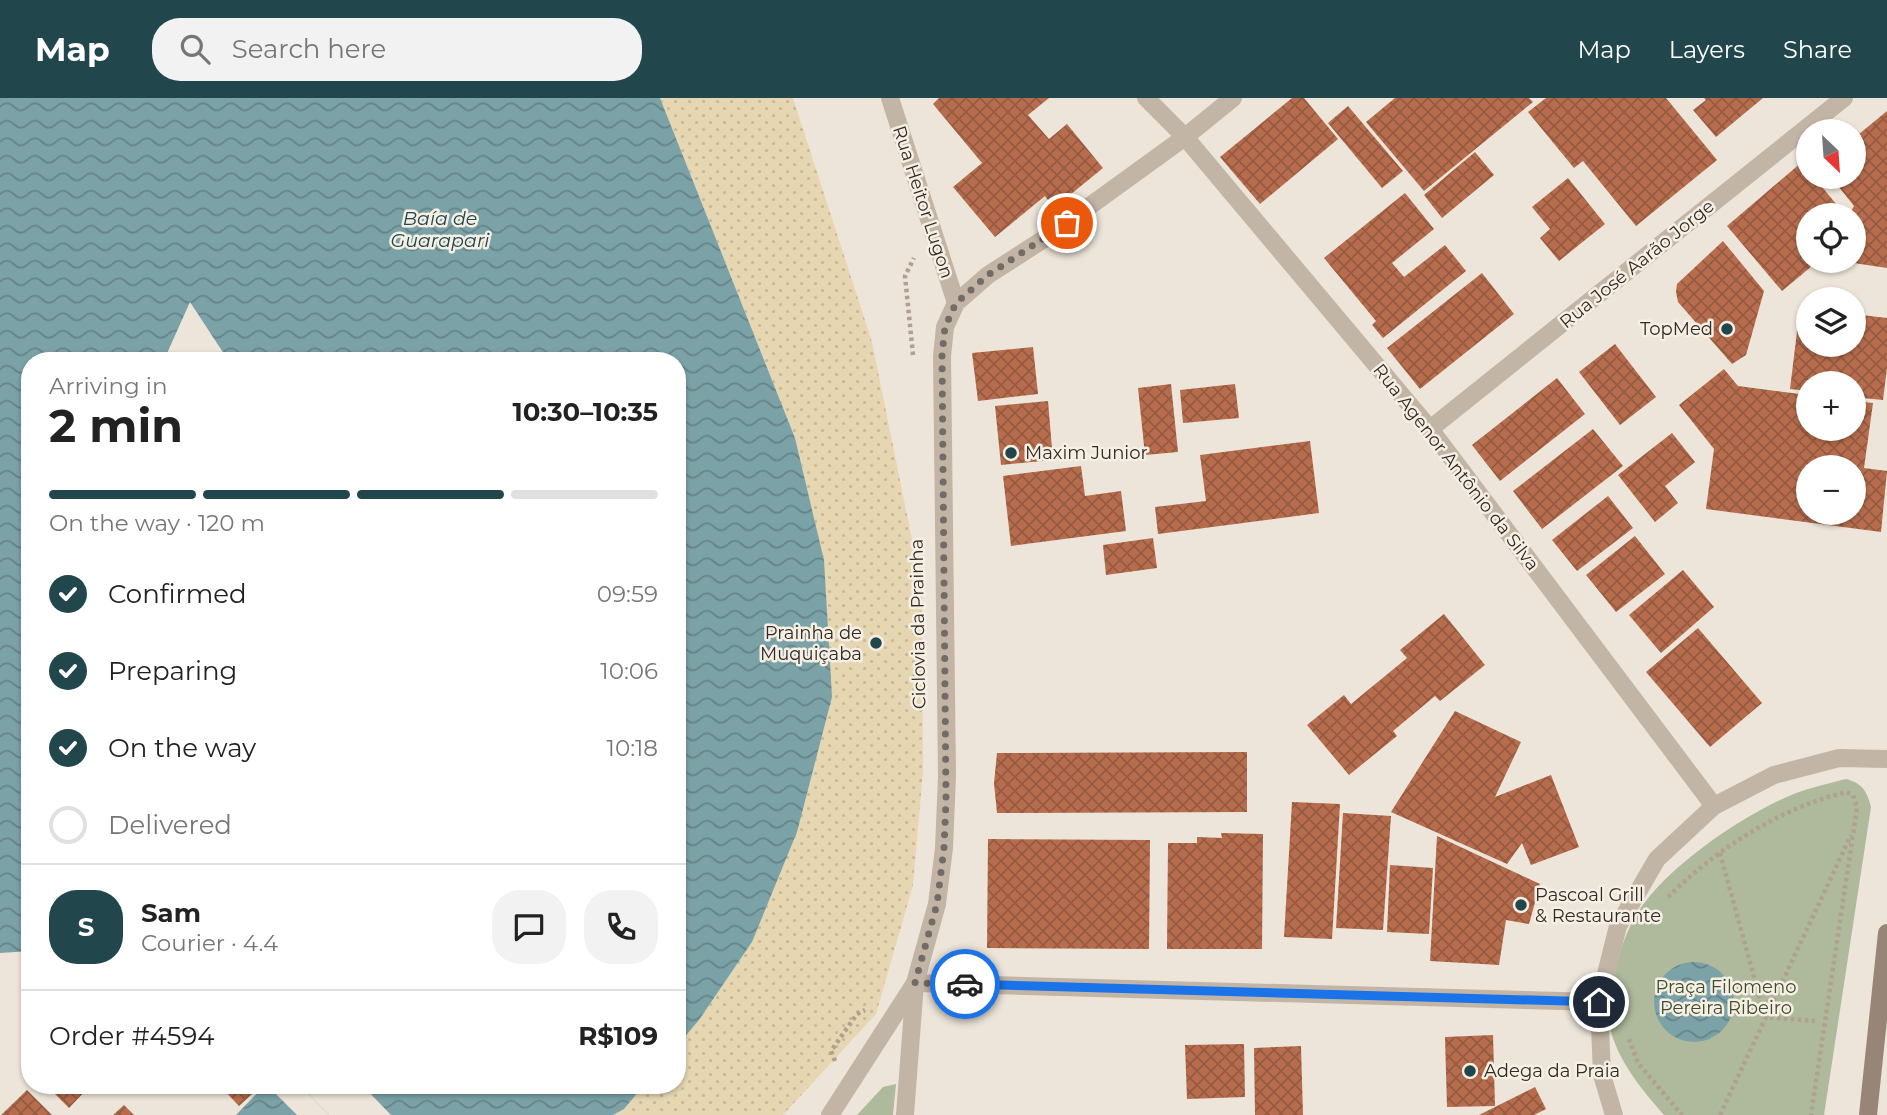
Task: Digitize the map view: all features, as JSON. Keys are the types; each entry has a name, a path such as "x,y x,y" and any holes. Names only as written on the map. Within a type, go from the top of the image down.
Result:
{"main road":[{"path":"1868,1115 1887,933"}],"street":[{"name":"Rua Heitor Lugon","path":"890,98 956,303"},
{"path":"1146,98 1185,137"},
{"path":"905,1115 915,983 937,904 944,848 947,776 942,355 945,327 956,303 988,275 1047,237 1185,137 1233,98"},
{"name":"Rua José Aarão Jorge","path":"1430,429 1844,98"},
{"name":"Rua Agenor Antônio da Silva","path":"1185,137 1430,429 1714,806"},
{"path":"1614,1115 1602,1075 1599,1002 1618,926 1657,859 1714,806 1774,775 1839,758 1887,759"},
{"path":"915,983 1599,1002"},
{"path":"830,1115 915,983"}],"path":[{"path":"914,367 905,276 919,248"},
{"path":"1666,898 1692,873 1720,853 1795,808 1846,792 1853,795 1857,808 1855,828 1811,1115"},
{"path":"1720,1115 1855,828"},
{"path":"1720,853 1765,1017"},
{"path":"839,1072 831,1051 857,1014 867,1009"},
{"path":"1765,1017 1815,1021"},
{"path":"1626,1032 1638,1063 1682,1115"}],"sand":[{"name":"Prainha de Muquiçaba","path":"660,98 793,98 872,342 922,589 923,771 913,885 876,1014 783,1115 613,1115 624,1109 636,1094 686,1094 686,1035 752,942 824,560 795,438"}],"green space":[{"name":"Praça Filomeno Pereira Ribeiro","path":"1846,779 1863,789 1871,807 1824,1115 1664,1115 1625,1064 1608,1019 1608,995 1621,949 1634,919 1667,878 1727,830 1789,796"},
{"path":"896,1084 893,1115 857,1115 883,1087"}],"water":[{"name":"Baía de Guarapari","path":"0,98 660,98 795,438 824,560 832,697 797,832 752,942 699,1020 686,1035 686,352 223,352 190,302 168,352 21,352 21,952 0,953"},
{"path":"1694,962 1709,965 1722,974 1731,987 1734,1002 1731,1017 1722,1030 1709,1039 1694,1042 1679,1039 1666,1030 1657,1017 1654,1002 1657,987 1666,974 1679,965"},
{"path":"256,1094 276,1094 297,1115 236,1115"},
{"path":"309,1094 636,1094 624,1109 613,1115 329,1115"}],"pier":[{"path":"309,1094 371,1094 391,1115 329,1115"}],"building":[{"path":"939,98 1049,98 1028,115 1049,139 1067,124 1103,168 1054,208 1045,196 995,237 953,187 982,163 933,104"},
{"path":"1292,98 1304,98 1338,139 1260,204 1220,157"},
{"path":"1395,98 1529,98 1533,102 1424,191 1366,122"},
{"path":"1546,98 1666,98 1717,160 1636,226 1583,161 1574,168 1528,112"},
{"path":"1704,98 1763,98 1716,137 1693,110 1706,100"},
{"path":"1348,106 1403,171 1382,188 1328,123"},
{"path":"1887,111 1887,268 1866,265 1866,203 1852,203 1841,189 1866,189 1866,128"},
{"path":"1475,152 1494,175 1442,218 1424,195"},
{"path":"1796,167 1796,189 1824,189 1835,203 1796,203 1796,273 1804,273 1782,291 1727,226"},
{"path":"1568,178 1605,224 1559,261 1540,238 1550,229 1532,207"},
{"path":"1405,193 1434,229 1392,263 1404,277 1445,245 1466,271 1383,338 1372,325 1376,321 1324,258"},
{"name":"TopMed","path":"1723,241 1764,291 1746,355 1732,364 1678,302 1676,292 1677,284"},
{"path":"1482,273 1514,314 1420,389 1387,348"},
{"path":"1866,316 1887,318 1887,368 1883,400 1866,398 1866,371 1796,371 1796,390 1790,389 1796,340 1796,357 1866,357"},
{"path":"1615,344 1656,397 1620,425 1579,372"},
{"path":"1033,347 1038,394 978,401 972,353"},
{"path":"1724,369 1738,386 1796,393 1796,441 1866,441 1866,402 1873,403 1866,455 1796,455 1796,521 1706,509 1714,449 1679,405"},
{"path":"1557,378 1585,414 1500,481 1472,445"},
{"path":"1171,384 1178,452 1145,455 1138,388"},
{"path":"1235,384 1239,418 1183,423 1180,390"},
{"path":"1048,401 1053,460 1001,465 995,406"},
{"path":"1593,429 1623,466 1542,529 1513,491"},
{"path":"1672,433 1695,462 1665,486 1678,503 1655,522 1618,475"},
{"path":"1310,441 1319,513 1158,534 1155,507 1206,501 1200,455"},
{"path":"1081,466 1085,496 1121,491 1126,531 1011,546 1003,476"},
{"path":"1866,468 1887,471 1881,532 1828,525 1866,525"},
{"path":"1608,496 1633,528 1577,571 1552,540"},
{"path":"1635,536 1665,574 1616,612 1586,575"},
{"path":"1153,538 1157,568 1106,575 1103,545"},
{"path":"1683,570 1714,607 1661,653 1629,615"},
{"path":"1444,614 1485,665 1440,701 1435,696 1393,731 1397,736 1349,775 1307,725 1344,695 1351,704 1407,658 1400,650"},
{"path":"1698,628 1762,703 1710,747 1646,672"},
{"path":"1455,711 1521,742 1495,797 1551,775 1579,847 1531,865 1522,843 1507,864 1391,812"},
{"path":"1247,752 1247,812 997,813 994,783 997,753"},
{"path":"1292,802 1340,804 1332,939 1284,937"},
{"path":"1343,813 1391,816 1383,930 1336,928"},
{"path":"1221,833 1263,834 1262,949 1167,949 1168,843 1197,843 1197,837 1222,838"},
{"path":"1437,836 1540,884 1529,924 1506,920 1499,965 1430,961"},
{"path":"988,839 1150,840 1149,949 987,948"},
{"path":"1390,865 1433,868 1429,934 1387,932"},
{"name":"Adega da Praia","path":"1493,1035 1495,1106 1447,1107 1445,1037"},
{"path":"1244,1044 1245,1097 1187,1099 1185,1045"},
{"path":"1301,1046 1303,1115 1255,1115 1254,1048"},
{"path":"1535,1087 1546,1109 1534,1115 1479,1115"},
{"path":"23,1094 31,1094 52,1115 1,1115"},
{"path":"55,1094 82,1094 69,1108"},
{"path":"228,1094 252,1094 239,1106"},
{"path":"124,1105 134,1115 113,1115"}],"way so far":[{"path":"965,984 915,983 937,904 944,848 947,776 942,355 945,327 956,303 988,275 1067,223"}],"place":[{"name":"TopMed","path":"1727,329"},
{"name":"Maxim Junior","path":"1011,453"},
{"name":"Prainha de Muquiçaba","path":"876,643"},
{"name":"Pascoal Grill & Restaurante","path":"1521,905"},
{"name":"Adega da Praia","path":"1470,1071"}],"route":[{"path":"965,984 1599,1002"}]}
